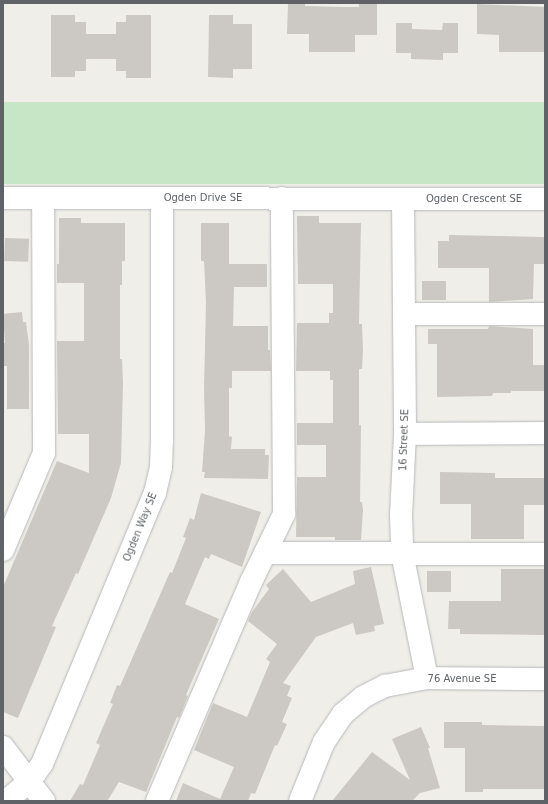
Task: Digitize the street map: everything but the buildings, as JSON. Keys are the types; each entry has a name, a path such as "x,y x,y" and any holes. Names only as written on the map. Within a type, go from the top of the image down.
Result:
{"street":[{"name":"Ogden Drive SE","path":"3,198 403,199"},
{"path":"3,550 44,453 43,198"},
{"name":"Ogden Way SE","path":"6,801 30,782 42,764 155,493 161,468 162,441 162,198"},
{"path":"157,801 251,582 284,514 282,198"},
{"name":"Ogden Crescent SE","path":"403,199 545,199"},
{"name":"16 Street SE","path":"403,199 405,434 401,515 402,553 427,678"},
{"path":"404,314 545,314"},
{"path":"405,434 545,433"},
{"path":"265,553 545,554"},
{"name":"76 Avenue SE","path":"300,801 324,742 343,714 363,697 385,686 427,678 545,679"},
{"path":"3,747 44,801"}],"green space":[{"path":"3,102 545,102 545,184 3,184"}]}
